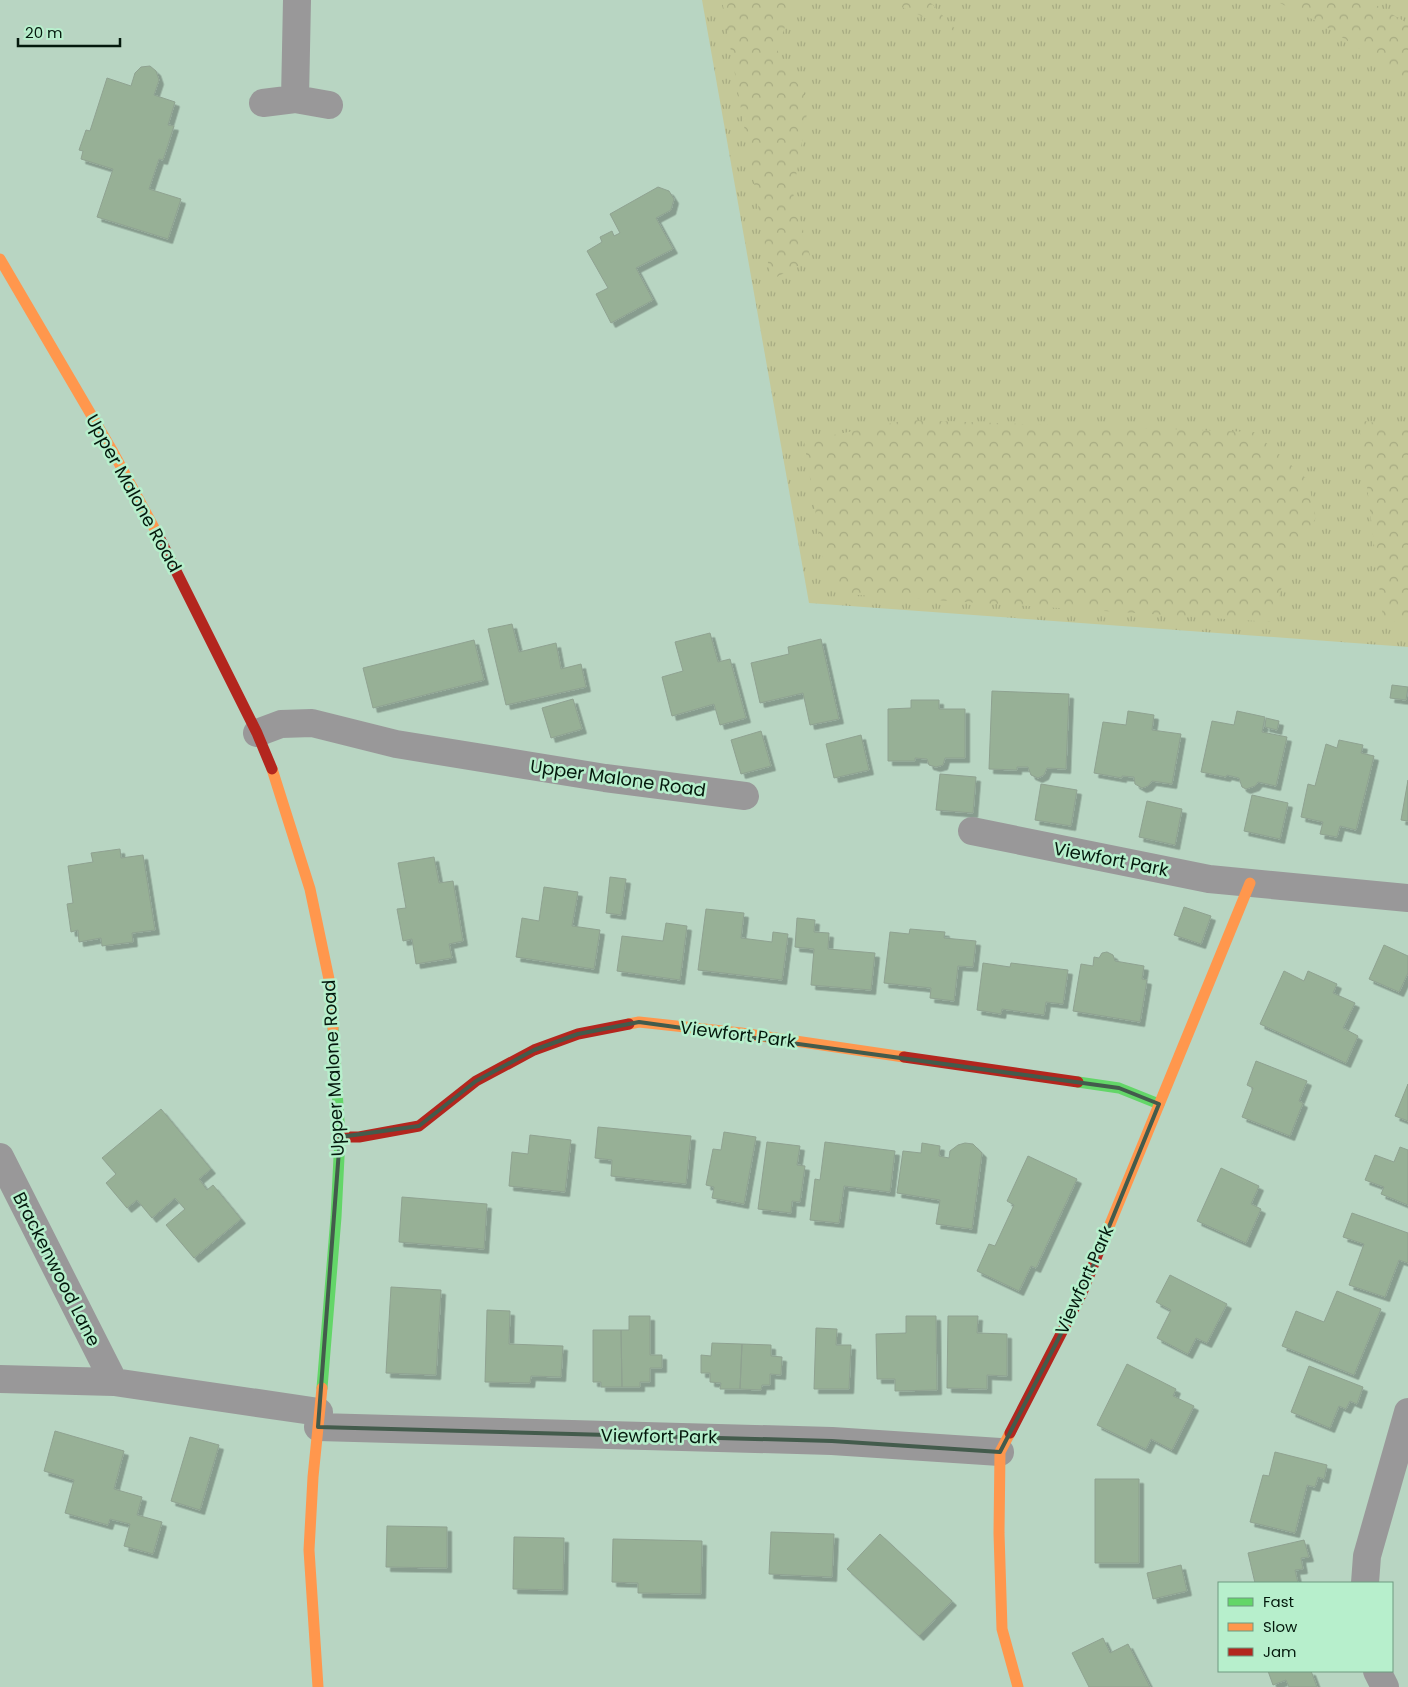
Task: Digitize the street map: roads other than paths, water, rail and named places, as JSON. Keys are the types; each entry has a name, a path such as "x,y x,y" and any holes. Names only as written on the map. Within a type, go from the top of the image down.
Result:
{"street":[{"path":"295,99 296,0"},
{"path":"263,103 295,99 328,104"},
{"name":"Upper Malone Road","path":"0,259 113,452 176,568 257,733 274,775 307,881 330,984 340,1137 335,1227 313,1477 309,1550 318,1687"},
{"name":"Upper Malone Road","path":"257,733 281,724 312,723 396,744 605,778 745,796"},
{"name":"Viewfort Park","path":"972,831 1208,879 1408,898"},
{"name":"Viewfort Park","path":"1018,1687 1002,1629 999,1533 1000,1452 1082,1293 1250,883"},
{"name":"Viewfort Park","path":"340,1137 359,1138 418,1126 476,1081 534,1050 578,1034 639,1022 741,1034 1119,1088 1159,1104"},
{"name":"Brackenwood Lane","path":"0,1157 114,1382"},
{"path":"0,1379 114,1382 319,1420"},
{"path":"1365,1582 1367,1556 1408,1412"},
{"name":"Viewfort Park","path":"319,1420 832,1441 1000,1452"},
{"path":"1378,1672 1386,1687"}]}
